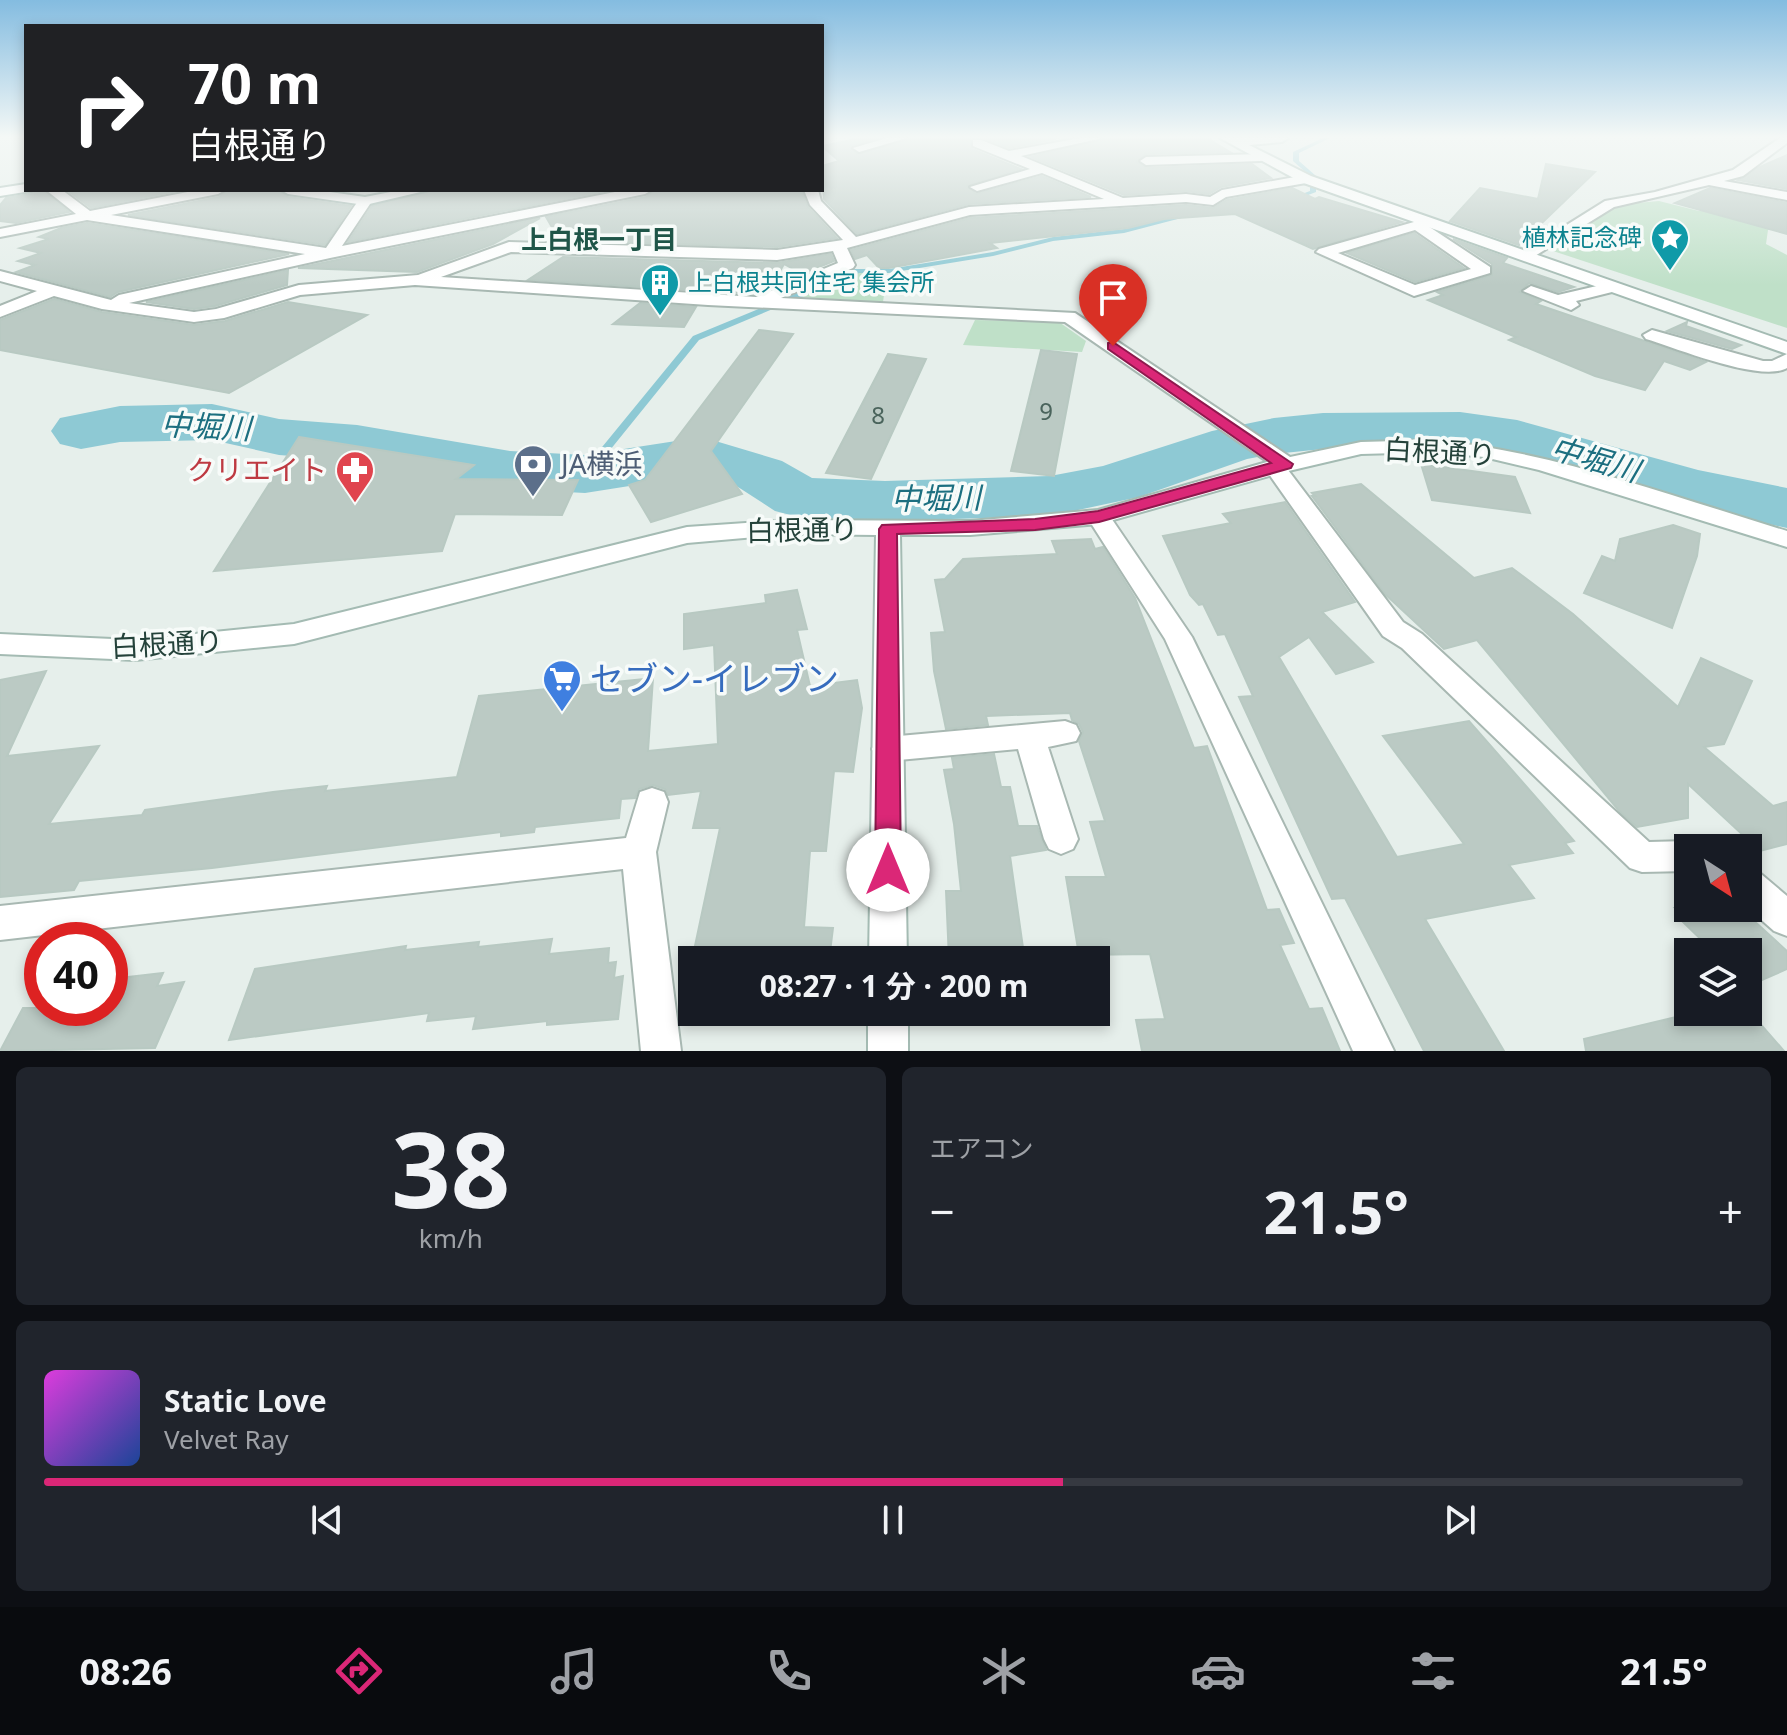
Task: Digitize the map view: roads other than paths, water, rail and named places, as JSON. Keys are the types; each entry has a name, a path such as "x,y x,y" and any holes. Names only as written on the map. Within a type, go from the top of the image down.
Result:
{"street":[{"path":"1088,187 1123,201"},
{"path":"415,280 509,247 777,255 846,244 969,211 1186,198 1213,201 1222,194 1261,187"},
{"path":"1327,187 1423,224 1525,256 1787,348"},
{"path":"1525,256 1610,204 1686,187"},
{"path":"1737,187 1787,196"},
{"path":"0,192 24,188"},
{"path":"56,192 88,216 330,253"},
{"path":"0,233 208,192"},
{"path":"302,192 365,201 412,192"},
{"path":"552,192 568,206"},
{"path":"102,304 330,253 635,192"},
{"path":"756,302 847,265 846,244 815,202 812,192"},
{"path":"330,253 365,201"},
{"path":"1423,224 1484,270 1414,291 1324,252 1404,230 1423,224"},
{"path":"0,276 102,304 194,317 218,314 299,290 415,280 789,304 1069,317 1280,466 1393,629 1412,641 1642,857 1674,856"},
{"path":"1558,300 1614,287"},
{"path":"0,312 52,291"},
{"path":"1531,291 1584,311"},
{"path":"1652,335 1669,346 1762,367 1776,367 1787,360"},
{"name":"白根通り","path":"0,644 135,650 294,634 687,535 790,527 888,529 1035,525 1099,517 1280,466 1361,448 1434,446 1484,451 1545,465 1787,539"},
{"path":"1099,517 1178,637 1374,1051"},
{"path":"888,529 888,946"},
{"path":"888,749 1065,733"},
{"path":"1029,736 1061,839"},
{"path":"652,802 639,852 661,1051"},
{"path":"0,923 639,852"},
{"path":"1762,897 1787,919"},
{"path":"888,1026 888,1051"}],"waterway":[{"path":"1293,199 1313,192 1313,187"},
{"path":"585,474 696,338 858,271 889,271 993,254 1053,239 1124,231 1187,215"},
{"name":"中堀川","path":"81,431 120,424 212,422 279,437 357,443 510,470 585,474 702,456 760,474 798,497 885,501 1050,496 1116,483 1233,444 1274,436 1323,431 1460,430 1517,438 1689,488 1787,508"}],"place":[{"name":"植林記念碑","path":"1670,272"},
{"name":"上白根共同住宅 集会所","path":"660,317"},
{"name":"JA横浜","path":"533,498"},
{"name":"クリエイト","path":"355,504"},
{"name":"セブン-イレブン","path":"562,713"}],"district":[{"name":"上白根一丁目","path":"599,240"}]}
